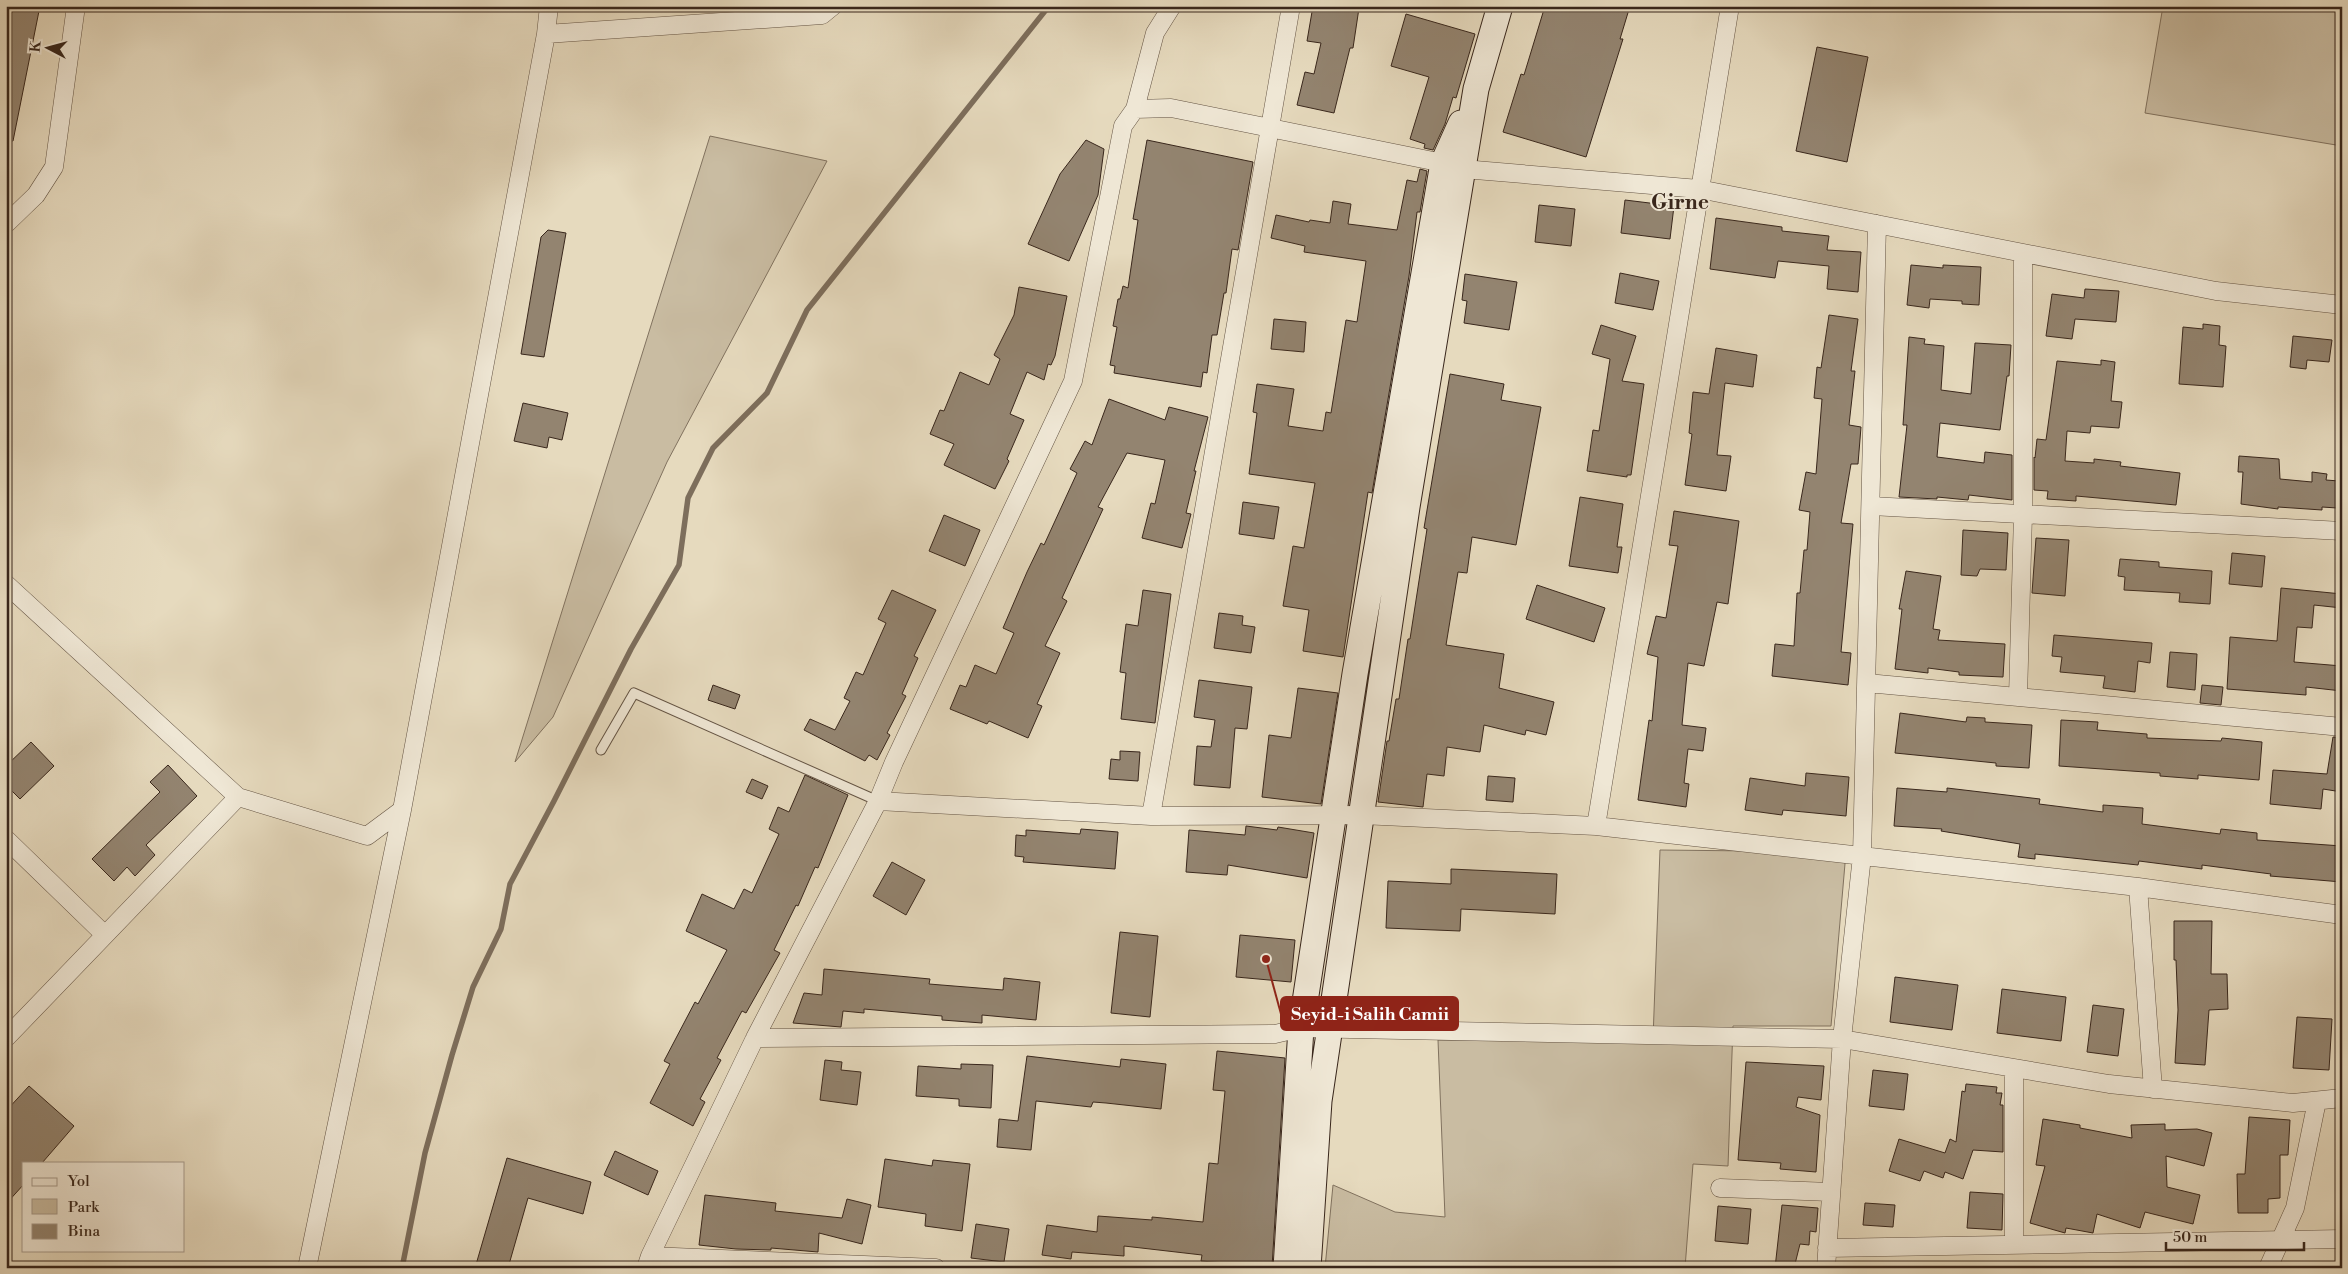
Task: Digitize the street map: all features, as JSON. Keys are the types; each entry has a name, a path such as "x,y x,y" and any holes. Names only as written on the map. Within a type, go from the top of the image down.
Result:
{"street":[{"path":"6,224 36,195 54,167 66,94 76,6"},
{"path":"307,1268 402,810 546,34 549,6"},
{"path":"546,34 822,15 833,6"},
{"path":"936,1268 648,1262 755,1038 878,801 894,762 1073,381 1123,126 1135,109 1155,33 1172,6"},
{"path":"1150,816 1291,6"},
{"path":"1286,1268 1301,1028 1355,674 1453,166 1500,6"},
{"path":"1596,826 1730,6"},
{"path":"1135,109 1171,108 1453,166 1699,188 2216,291 2342,305"},
{"path":"1308,1268 1319,1101 1407,507 1453,166"},
{"path":"1826,1268 1842,1039 1862,856 1877,224"},
{"path":"2018,697 2023,514 2023,252"},
{"path":"1871,506 2342,531"},
{"path":"6,584 238,797 366,836 402,810"},
{"path":"1867,683 2342,727"},
{"path":"6,1038 238,797"},
{"path":"878,801 1150,816 1333,816 1361,814 1596,826 2138,887 2342,914"},
{"path":"6,839 105,935"},
{"path":"2138,887 2153,1089"},
{"path":"755,1038 1276,1034 1301,1028 1842,1039 2109,1084 2293,1104 2342,1098"},
{"path":"2014,1068 2014,1244"},
{"path":"2268,1268 2295,1208 2317,1101"},
{"path":"1720,1188 1831,1192"},
{"path":"1827,1248 2280,1238 2342,1239"}],"lane":[{"path":"602,750 634,693 878,801"}],"green space":[{"path":"2163,6 2342,6 2342,146 2145,113"},
{"path":"710,136 827,161 667,462 553,717 515,762"},
{"path":"1660,850 1846,852 1831,1026 1733,1026 1728,1166 1693,1164 1685,1268 1325,1268 1333,1185 1395,1212 1445,1217 1438,1040 1653,1039"}],"building":[{"path":"6,6 40,6 13,141 6,141"},
{"path":"1313,6 1359,8 1353,48 1350,48 1334,113 1297,105 1305,72 1314,74 1321,43 1307,41"},
{"path":"1545,6 1630,6 1620,39 1623,39 1586,157 1503,132 1521,74 1524,75"},
{"path":"1406,14 1475,34 1456,98 1453,97 1445,124 1433,150 1424,148 1425,144 1410,139 1429,77 1391,66"},
{"path":"1817,47 1868,57 1847,162 1796,151"},
{"path":"1086,140 1104,149 1098,195 1069,261 1028,244 1060,174"},
{"path":"1147,140 1253,162 1238,250 1232,249 1226,293 1224,293 1217,335 1212,335 1207,373 1203,372 1201,387 1114,373 1115,366 1110,365 1117,327 1113,326 1118,299 1120,299 1123,286 1128,288 1138,220 1133,219"},
{"path":"1420,169 1427,171 1420,212 1417,212 1409,276 1372,493 1368,492 1343,657 1303,651 1309,610 1283,606 1293,546 1304,548 1315,483 1249,474 1257,413 1253,412 1257,384 1294,389 1288,426 1323,431 1326,412 1331,413 1346,320 1357,322 1366,261 1304,252 1305,246 1271,238 1276,215 1309,222 1310,220 1330,223 1333,201 1351,204 1348,224 1397,230 1407,180 1417,182"},
{"path":"1625,200 1674,206 1670,239 1621,233"},
{"path":"1539,205 1575,209 1571,246 1535,242"},
{"path":"1716,218 1782,227 1782,231 1829,236 1827,250 1861,252 1858,292 1827,289 1829,266 1778,261 1775,278 1710,269"},
{"path":"548,230 566,233 544,357 521,354 541,237"},
{"path":"1911,265 1943,268 1943,265 1981,267 1979,305 1962,304 1962,301 1930,299 1929,308 1907,305"},
{"path":"1620,273 1659,281 1653,310 1615,303"},
{"path":"1465,274 1517,282 1509,330 1464,323 1467,301 1462,300"},
{"path":"1019,287 1067,296 1055,356 1051,365 1048,364 1044,380 1027,372 1010,414 1024,420 1007,459 1009,461 995,489 944,465 954,444 930,434 940,410 944,411 960,372 989,385 1000,359 994,355 1014,315"},
{"path":"2085,289 2119,291 2116,322 2075,319 2072,339 2046,336 2052,294 2084,298"},
{"path":"1829,315 1858,319 1851,371 1855,371 1849,425 1861,427 1858,464 1851,464 1841,523 1853,524 1841,652 1851,653 1848,685 1772,676 1775,644 1794,646 1797,593 1800,593 1804,550 1807,550 1810,512 1799,510 1806,472 1816,474 1822,399 1814,398 1817,367 1821,368"},
{"path":"1274,319 1306,322 1304,352 1271,349"},
{"path":"2203,324 2220,326 2219,345 2226,346 2223,387 2179,384 2183,327 2203,329"},
{"path":"1601,325 1636,336 1622,381 1644,384 1631,475 1627,475 1627,477 1587,471 1593,430 1599,431 1610,359 1592,354"},
{"path":"2293,336 2332,340 2329,362 2307,360 2306,369 2290,367"},
{"path":"1909,337 1925,339 1924,344 1944,346 1941,390 1971,394 1975,343 2011,345 2009,376 2007,376 2000,430 1940,423 1937,457 1984,463 1985,452 2012,455 2012,500 1969,495 1968,500 1937,497 1937,499 1899,497 1907,425 1903,425"},
{"path":"1716,348 1757,355 1753,387 1725,383 1717,455 1731,456 1726,491 1685,485 1692,434 1689,433 1693,392 1709,394"},
{"path":"2101,360 2115,362 2111,401 2122,402 2119,428 2091,426 2090,433 2067,431 2065,461 2094,463 2094,459 2121,462 2120,466 2180,473 2176,505 2076,496 2076,501 2047,499 2048,491 2034,490 2034,457 2037,439 2046,440 2057,361 2101,365"},
{"path":"1450,374 1504,384 1501,400 1541,407 1516,545 1472,537 1467,573 1458,572 1446,645 1504,654 1499,688 1554,702 1546,735 1526,730 1525,735 1484,725 1480,752 1447,747 1444,776 1427,774 1423,807 1378,802 1387,741 1389,741 1396,699 1399,699 1408,639 1410,639 1427,529 1424,528"},
{"path":"1109,399 1165,420 1169,407 1208,417 1194,471 1196,471 1186,513 1191,514 1182,548 1142,538 1151,503 1155,504 1165,460 1127,453 1098,507 1103,509 1062,598 1067,601 1045,646 1060,653 1037,704 1042,706 1028,738 989,721 987,724 950,709 960,685 966,687 975,665 996,674 1014,633 1003,628 1027,572 1041,543 1044,545 1077,473 1070,469 1085,441 1092,445"},
{"path":"523,403 568,413 562,440 549,437 547,448 514,441"},
{"path":"2239,456 2279,459 2280,479 2312,482 2312,472 2327,474 2326,480 2339,481 2337,508 2322,507 2322,510 2278,507 2278,509 2241,504 2243,472 2238,472"},
{"path":"1580,497 1623,504 1617,547 1622,547 1618,573 1569,566"},
{"path":"1243,502 1279,507 1274,539 1239,534"},
{"path":"1674,511 1739,521 1728,604 1717,602 1704,666 1688,663 1682,725 1706,728 1703,751 1688,749 1684,783 1689,784 1686,807 1638,800 1649,720 1652,721 1658,657 1647,654 1656,616 1666,618 1678,546 1669,545"},
{"path":"944,515 980,530 965,566 929,551"},
{"path":"1963,530 2008,533 2006,570 1980,569 1977,576 1961,575"},
{"path":"2036,538 2069,540 2065,596 2032,593"},
{"path":"2232,553 2265,556 2262,587 2229,584"},
{"path":"2120,559 2159,562 2159,567 2212,571 2210,604 2179,602 2180,593 2124,590 2125,577 2118,576"},
{"path":"1906,571 1941,576 1933,629 1940,630 1938,640 2005,644 2003,677 1959,675 1959,672 1928,668 1928,673 1895,669 1902,609 1899,609"},
{"path":"1537,585 1605,608 1594,642 1526,619"},
{"path":"2281,588 2342,594 2342,608 2314,605 2312,628 2297,627 2294,662 2342,666 2342,691 2306,687 2306,695 2227,689 2230,637 2277,641"},
{"path":"892,590 936,610 914,656 918,658 902,694 906,696 887,733 890,735 877,760 869,755 865,761 804,730 810,719 835,730 850,701 844,698 856,672 863,675 886,623 878,619"},
{"path":"1143,590 1171,594 1155,723 1121,719 1126,673 1120,672 1126,624 1138,626"},
{"path":"1219,613 1243,616 1242,625 1255,627 1251,653 1214,648"},
{"path":"2054,635 2152,643 2150,663 2138,661 2135,692 2103,688 2105,676 2060,672 2062,657 2052,656"},
{"path":"2170,652 2197,654 2195,690 2167,687"},
{"path":"1199,680 1252,687 1247,729 1235,728 1230,788 1194,785 1197,746 1211,747 1215,720 1194,717"},
{"path":"713,685 740,695 735,709 708,700"},
{"path":"2202,685 2223,687 2221,705 2200,703"},
{"path":"1298,688 1338,693 1321,804 1262,797 1269,735 1291,738"},
{"path":"1900,713 1966,722 1967,717 1985,718 1985,722 2032,725 2029,768 1996,766 1996,763 1895,753"},
{"path":"2061,720 2098,722 2097,730 2147,734 2147,738 2221,741 2222,738 2262,742 2259,780 2198,775 2198,779 2160,776 2160,773 2059,766"},
{"path":"2333,737 2342,738 2342,792 2323,789 2321,809 2270,804 2273,770 2327,774"},
{"path":"31,742 54,766 20,799 6,785 6,766"},
{"path":"1120,751 1140,752 1138,781 1109,779 1111,759 1120,760"},
{"path":"168,765 197,796 146,845 155,855 135,876 127,867 114,881 92,859 160,792 150,782"},
{"path":"1806,773 1849,777 1846,816 1783,810 1782,815 1745,810 1750,778 1805,786"},
{"path":"805,775 848,795 818,868 815,867 798,906 796,905 774,950 780,953 746,1013 742,1011 717,1058 721,1060 700,1099 705,1102 693,1126 650,1103 670,1064 664,1061 695,1002 698,1004 727,950 686,931 702,894 734,909 744,889 752,893 779,834 769,829 778,807 789,812"},
{"path":"1488,776 1515,778 1513,802 1486,800"},
{"path":"752,779 768,786 762,799 746,792"},
{"path":"1897,788 1947,792 1947,788 2040,799 2039,804 2103,812 2103,805 2143,808 2142,824 2220,834 2221,829 2257,833 2257,840 2342,846 2342,882 2270,876 2271,874 2202,865 2202,869 2139,861 2138,865 2035,854 2035,859 2018,857 2020,844 1941,831 1942,829 1894,826"},
{"path":"1246,826 1277,830 1278,827 1314,833 1307,878 1228,865 1227,875 1186,872 1189,830 1245,835"},
{"path":"1081,829 1118,832 1115,869 1023,862 1024,857 1015,856 1016,835 1026,836 1026,830 1080,834"},
{"path":"892,862 925,880 906,915 873,896"},
{"path":"1451,869 1557,874 1555,914 1461,909 1460,931 1386,928 1388,881 1451,884"},
{"path":"2174,921 2212,921 2211,974 2227,974 2228,1009 2209,1010 2205,1065 2175,1063 2178,1010 2176,960 2174,960"},
{"path":"1120,932 1158,936 1150,1017 1111,1013"},
{"path":"1240,935 1295,940 1291,982 1236,977"},
{"path":"824,969 930,979 929,984 1003,990 1004,978 1040,982 1036,1020 982,1015 982,1023 942,1020 942,1016 864,1009 864,1013 843,1011 841,1027 793,1023 804,993 822,995"},
{"path":"1895,977 1958,985 1952,1030 1890,1022"},
{"path":"2002,989 2066,997 2061,1041 1997,1033"},
{"path":"2093,1005 2124,1009 2118,1056 2087,1052"},
{"path":"2297,1017 2332,1019 2329,1070 2293,1068"},
{"path":"1217,1051 1285,1058 1272,1267 1201,1261 1202,1255 1124,1246 1124,1256 1072,1252 1071,1259 1042,1255 1047,1225 1097,1232 1098,1216 1152,1220 1152,1217 1203,1222 1209,1163 1218,1164 1225,1091 1213,1090"},
{"path":"1027,1056 1120,1067 1121,1059 1166,1064 1161,1109 1093,1102 1091,1107 1036,1101 1031,1150 997,1147 999,1119 1018,1121"},
{"path":"825,1060 842,1062 841,1070 861,1072 857,1105 820,1100"},
{"path":"1746,1062 1824,1066 1821,1100 1798,1097 1796,1107 1820,1115 1816,1172 1780,1169 1781,1163 1738,1160"},
{"path":"961,1064 993,1065 991,1108 959,1106 959,1099 916,1096 918,1066 961,1069"},
{"path":"1873,1070 1908,1074 1904,1110 1869,1106"},
{"path":"1966,1084 1997,1087 1996,1093 2002,1093 2000,1105 2003,1105 2003,1152 1973,1150 1963,1179 1945,1172 1943,1178 1924,1171 1920,1181 1889,1171 1899,1139 1945,1153 1950,1139 1956,1142 1962,1091 1965,1092"},
{"path":"29,1086 74,1126 43,1162 22,1162 22,1186 6,1204 6,1111"},
{"path":"2249,1117 2290,1120 2288,1155 2280,1155 2280,1198 2268,1199 2268,1213 2238,1213 2237,1174 2245,1174"},
{"path":"2043,1119 2080,1125 2080,1128 2132,1138 2131,1125 2165,1124 2165,1130 2197,1129 2212,1133 2204,1166 2166,1156 2167,1187 2200,1195 2193,1224 2145,1212 2140,1228 2097,1214 2093,1233 2066,1228 2065,1233 2030,1223 2045,1166 2036,1165"},
{"path":"615,1151 658,1171 648,1195 604,1175"},
{"path":"507,1158 591,1182 583,1214 528,1198 508,1268 475,1268"},
{"path":"885,1159 932,1166 933,1160 970,1164 962,1231 925,1226 926,1214 878,1207"},
{"path":"1970,1192 2003,1194 2002,1230 1967,1228"},
{"path":"705,1195 776,1203 775,1211 842,1218 847,1199 871,1205 862,1244 819,1233 818,1252 771,1248 771,1250 736,1249 699,1245"},
{"path":"1865,1203 1895,1205 1893,1227 1863,1225"},
{"path":"1782,1205 1818,1208 1816,1232 1810,1231 1809,1245 1800,1244 1794,1268 1775,1268"},
{"path":"1718,1206 1751,1209 1748,1244 1715,1241"},
{"path":"976,1224 1009,1229 1004,1262 971,1258"}],"waterway":[{"path":"402,1268 425,1153 452,1055 473,987 501,929 510,884 631,649 679,565 688,498 713,448 767,393 807,310 1049,6"}],"place":[{"name":"Seyid-i Salih Camii","path":"1266,959"}],"district":[{"name":"Girne","path":"1680,202"}]}
